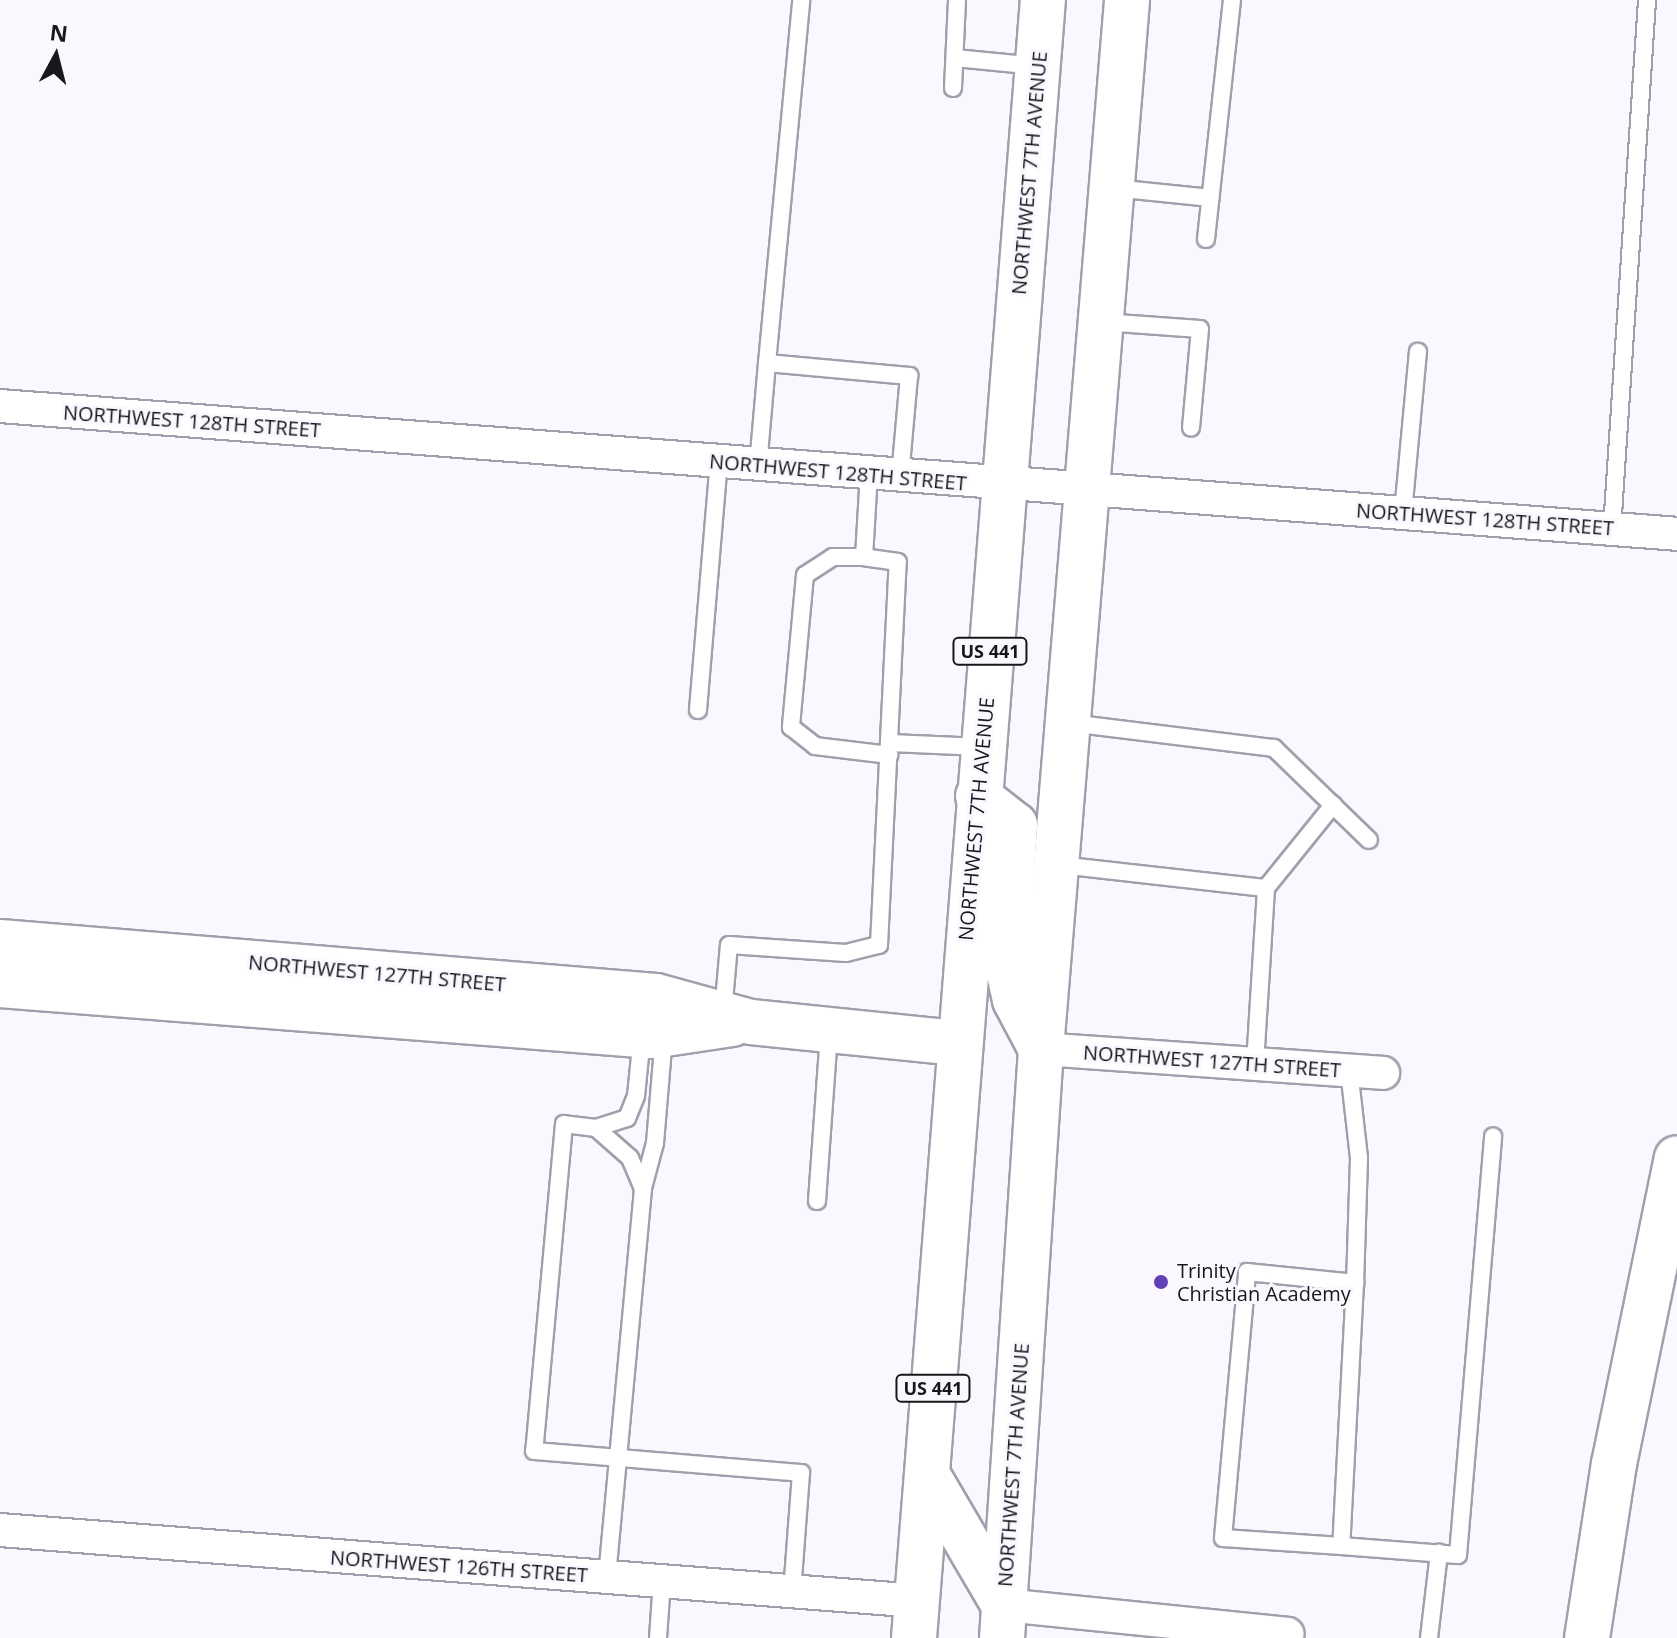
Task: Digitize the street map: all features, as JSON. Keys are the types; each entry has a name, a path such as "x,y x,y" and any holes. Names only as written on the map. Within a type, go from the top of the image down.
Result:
{"main road":[{"name":"NORTHWEST 7TH AVENUE","path":"916,1620 958,1043 1043,0"},
{"path":"1104,0 1122,59"},
{"name":"NORTHWEST 7TH AVENUE","path":"1003,1622 1041,1049 1090,490 1127,0"},
{"path":"978,796 1015,825 1006,960 1015,1000 1041,1049"},
{"name":"NORTHWEST 127TH STREET","path":"0,942 656,996 737,1018 958,1043"},
{"name":"NORTHWEST 127TH STREET","path":"0,985 654,1035 737,1018"},
{"path":"1587,1638 1614,1464 1677,1158"},
{"path":"927,1474 1003,1622"}],"street":[{"name":"NORTHWEST 128TH STREET","path":"0,406 1003,485 1677,534"},
{"name":"NORTHWEST 127TH STREET","path":"1041,1049 1383,1073"},
{"name":"NORTHWEST 126TH STREET","path":"0,1530 792,1592 916,1620"},
{"path":"1003,1622 1288,1634"}],"lane":[{"path":"758,466 801,0"},
{"path":"953,88 957,0"},
{"path":"1206,239 1232,0"},
{"path":"1612,529 1647,0"},
{"path":"955,58 1037,66"},
{"path":"1112,188 1210,198"},
{"path":"1103,322 1200,329 1191,428"},
{"path":"1403,513 1418,352"},
{"path":"767,363 909,376 864,557"},
{"path":"698,710 719,462"},
{"path":"737,1018 729,945 846,953 879,945 889,749 898,562 833,557 805,575 791,727 815,746 889,749 982,747"},
{"path":"1070,723 1274,748 1369,840"},
{"path":"1255,1064 1266,888 1333,805"},
{"path":"1058,865 1266,888"},
{"path":"817,1201 829,1030"},
{"path":"654,1035 627,1118 596,1128 564,1124 534,1451 801,1473 792,1592"},
{"path":"607,1577 643,1188 655,1143 654,1035"},
{"path":"1341,1546 1359,1158 1349,1070"},
{"path":"596,1128 630,1158 643,1188"},
{"path":"1355,1283 1247,1272 1223,1538 1458,1555 1493,1136"},
{"path":"1429,1638 1439,1553"},
{"path":"658,1638 662,1581"}],"place":[{"name":"Trinity Christian Academy","path":"1161,1282"}]}
